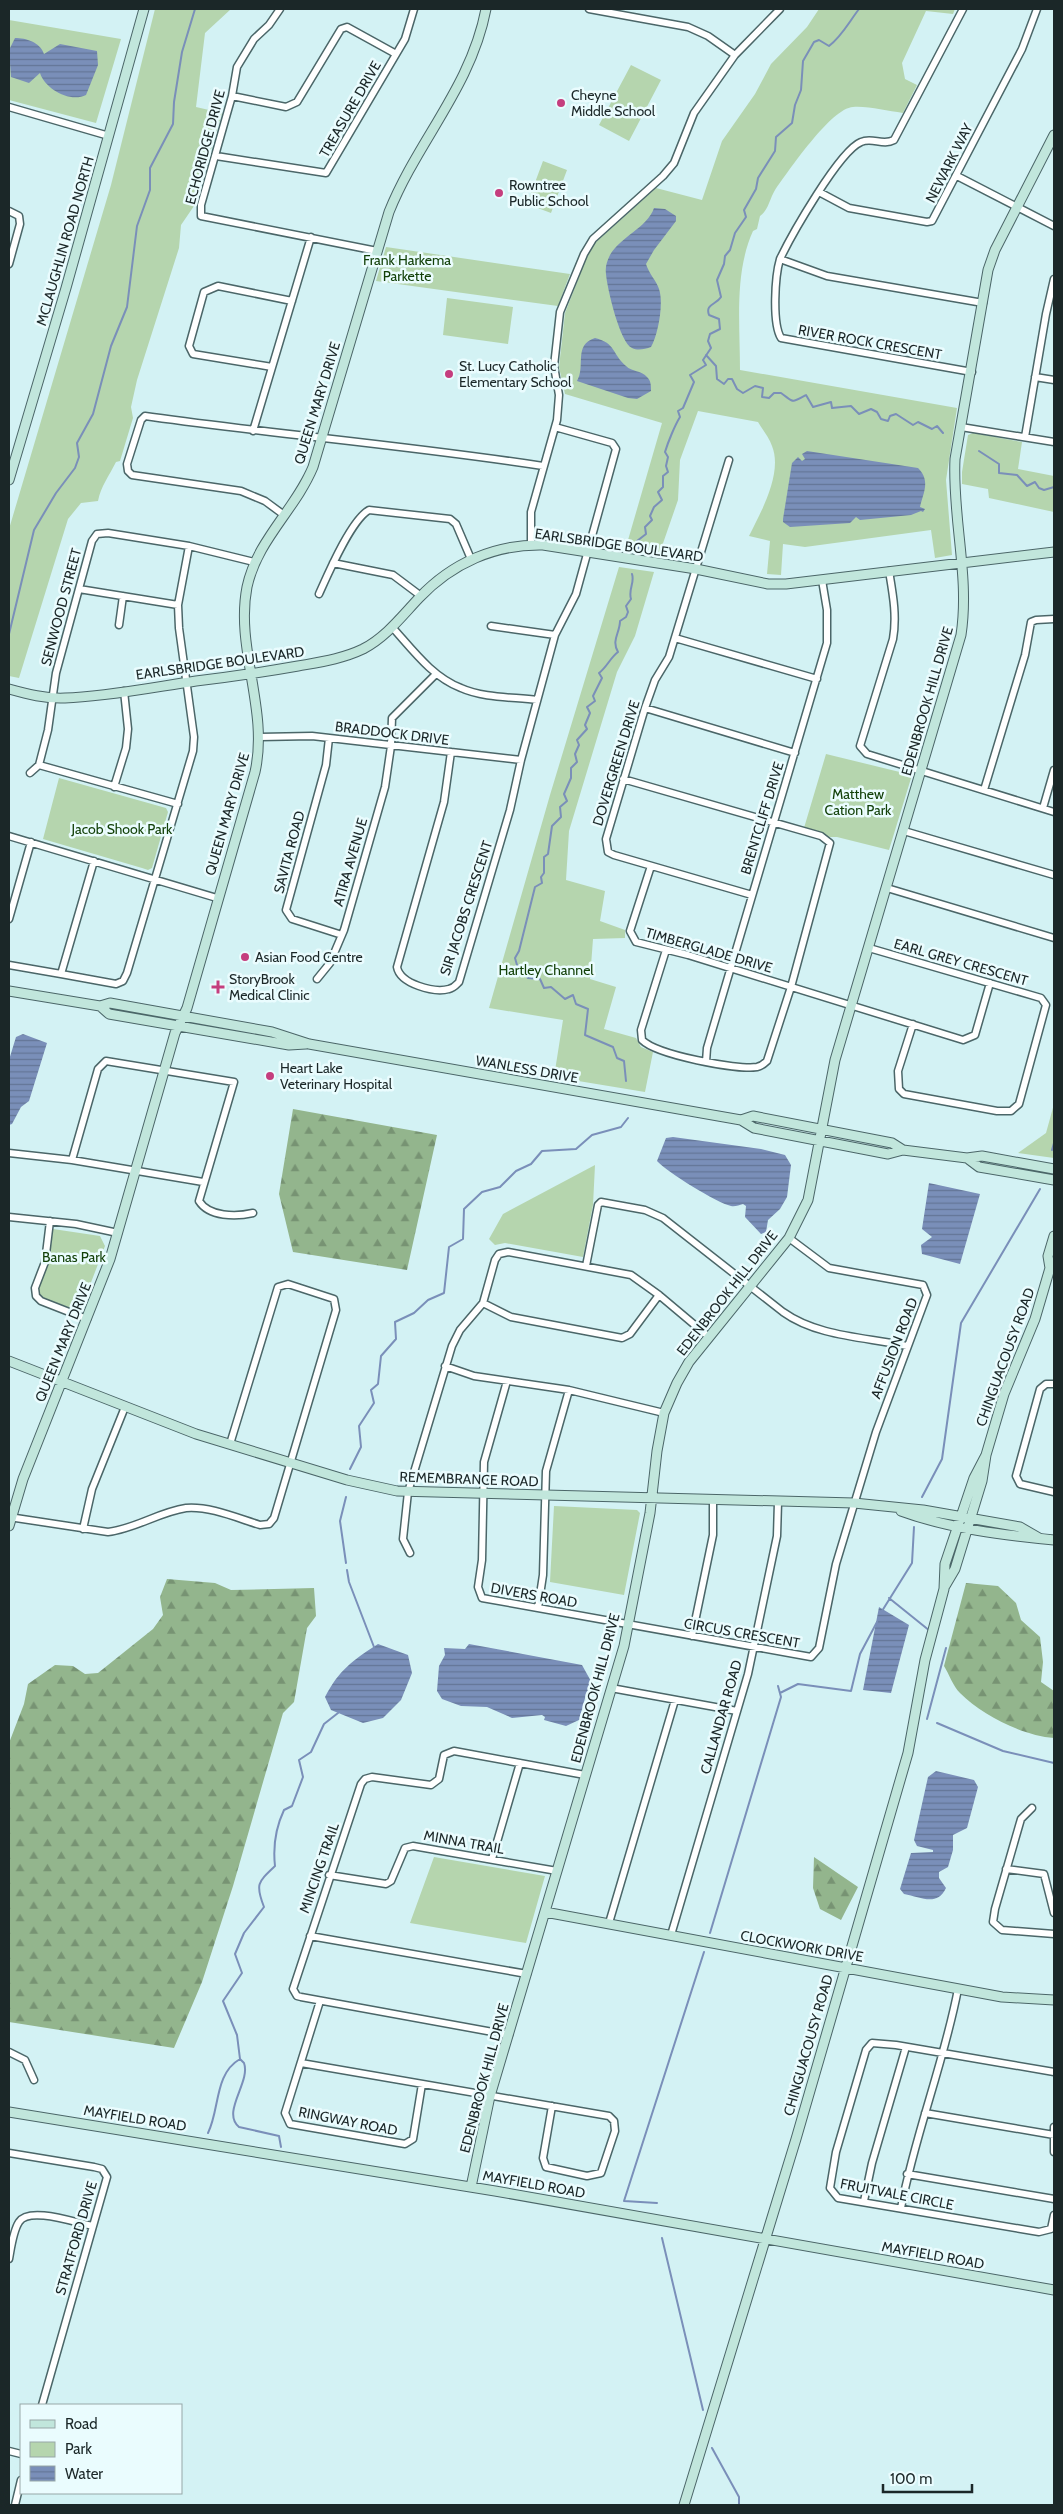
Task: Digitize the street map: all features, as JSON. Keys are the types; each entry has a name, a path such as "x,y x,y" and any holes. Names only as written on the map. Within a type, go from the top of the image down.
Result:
{"street":[{"name":"MCLAUGHLIN ROAD NORTH","path":"9,480 144,9"},
{"name":"ECHORIDGE DRIVE","path":"280,9 245,51 237,67 232,96 201,205 201,216 377,251"},
{"name":"TREASURE DRIVE","path":"216,156 326,173 396,54 404,39 414,9"},
{"name":"QUEEN MARY DRIVE","path":"10,1520 23,1479 87,1319 118,1234 178,1026 183,1016 255,772 260,737 245,607 247,586 254,562 306,482 323,436 377,251 396,195 471,62 480,39 486,9"},
{"path":"589,9 688,27 708,36 734,56"},
{"path":"531,545 531,512 555,427 559,396 554,366 554,351 560,312 584,254 593,239 663,176 674,163 694,113 734,56 780,9"},
{"name":"RIVER ROCK CRESCENT","path":"963,9 894,140 885,144 866,140 857,144 819,192 780,259 776,292 777,331 781,338 972,372"},
{"name":"NEWARK WAY","path":"819,192 849,208 927,222 934,218 1022,49 1037,9"},
{"path":"232,96 286,106 297,102 341,29 347,27 396,54"},
{"path":"9,107 109,136"},
{"name":"EDENBROOK HILL DRIVE","path":"471,2187 490,2096 628,1625 652,1498 664,1413 681,1376 709,1337 789,1238 808,1200 823,1131 835,1060 961,635 964,607 954,485 955,459 990,263 1054,135"},
{"path":"957,176 1054,226"},
{"path":"9,211 19,216 20,224 9,264"},
{"path":"253,431 311,237"},
{"path":"780,259 827,276 983,303"},
{"path":"1025,437 1046,314 1054,279"},
{"path":"272,367 193,354 189,346 204,292 218,286 292,301"},
{"path":"1046,314 1054,316"},
{"path":"1035,377 1054,380"},
{"path":"284,515 260,498 241,490 132,474 127,467 138,424 145,416 253,431 323,436 371,444 481,456 543,466"},
{"name":"SIR JACOBS CRESCENT","path":"451,752 444,802 397,967 398,974 407,982 443,990 452,988 459,982 510,810 520,760 555,635 576,594 616,449 612,443 555,427"},
{"path":"961,427 1054,442"},
{"name":"DOVERGREEN DRIVE","path":"729,460 669,657 655,680 645,708 623,779 606,840 606,847 614,855 752,895"},
{"path":"319,594 333,563 360,517 369,510 374,509 450,520 456,524 470,559"},
{"name":"SENWOOD STREET","path":"39,765 48,730 52,698 79,590 92,541 98,534 108,533 189,546 254,562"},
{"name":"EARLSBRIDGE BOULEVARD","path":"9,689 52,698 77,698 252,674 346,656 377,641 444,575 470,559 497,550 531,545 696,569 768,584 822,580 1054,552"},
{"path":"9,965 116,984 123,981 178,804 194,742 179,628 178,604 189,546"},
{"path":"333,563 394,574 421,596"},
{"path":"889,572 895,605 893,639 860,746 867,754 1054,812"},
{"name":"BRENTCLIFF DRIVE","path":"706,1062 707,1048 827,643 827,610 822,580"},
{"path":"79,590 178,604"},
{"path":"119,625 123,596"},
{"path":"984,790 1025,655 1031,622 1054,619"},
{"path":"491,626 555,635"},
{"path":"392,627 436,674 452,684 472,692 537,700"},
{"path":"675,638 817,679"},
{"name":"ATIRA AVENUE","path":"317,979 330,962 342,935 381,801 391,746 391,722 394,714 436,674"},
{"path":"114,787 127,738 124,691"},
{"path":"645,708 795,753"},
{"name":"BRADDOCK DRIVE","path":"260,737 329,738 520,760"},
{"name":"SAVITA ROAD","path":"329,738 326,765 286,910 292,919 342,935"},
{"path":"30,772 39,765 178,804"},
{"path":"1043,808 1054,770"},
{"path":"623,779 821,836 830,843 791,987 767,1061 763,1065 747,1067 706,1062 654,1048 642,1040 641,1030 666,950"},
{"path":"904,832 1054,875"},
{"path":"9,836 217,898"},
{"path":"9,919 12,899 31,842"},
{"path":"61,974 94,861"},
{"name":"TIMBERGLADE DRIVE","path":"651,866 630,931 636,942 852,1004 963,1040 970,1039 977,1028 990,983"},
{"path":"887,888 1054,938"},
{"name":"EARL GREY CRESCENT","path":"869,948 1041,998 1046,1005 1019,1104 1012,1111 997,1111 904,1094 899,1089 898,1071 913,1024"},
{"name":"WANLESS DRIVE","path":"9,991 100,1006 110,1003 272,1032 309,1044 741,1120 754,1128 888,1154 903,1150 967,1158 982,1156 1054,1169"},
{"name":"WANLESS DRIVE","path":"100,1006 109,1014 289,1046 309,1044"},
{"path":"72,1160 101,1064 112,1061 234,1082 203,1182 199,1201 203,1208 210,1212 240,1216 253,1213"},
{"name":"WANLESS DRIVE","path":"741,1120 753,1116 892,1143 903,1150"},
{"path":"9,1153 72,1160 203,1182"},
{"name":"WANLESS DRIVE","path":"967,1158 979,1167 1054,1180"},
{"path":"586,1266 596,1210 601,1202 645,1210 663,1218 790,1318 806,1326 907,1346"},
{"path":"9,1216 50,1221 118,1234"},
{"path":"50,1221 45,1262 35,1288 36,1296 41,1301 87,1319"},
{"name":"CHINGUACOUSY ROAD","path":"944,1589 955,1569 969,1524 982,1481 986,1455 1004,1394 1035,1319 1052,1266 1048,1256 1054,1236"},
{"name":"AFFUSION ROAD","path":"789,1238 829,1268 923,1285 927,1291 927,1299 907,1346 876,1432 854,1503"},
{"path":"410,1553 403,1539 408,1492 445,1366 460,1330 482,1303 495,1260 502,1252 630,1275 659,1295 709,1337"},
{"path":"10,1520 105,1533 170,1512 192,1508 208,1510 260,1525 267,1525 274,1518 336,1310 334,1299 288,1284 278,1287 230,1444"},
{"path":"482,1303 511,1317 622,1338 630,1334 659,1295"},
{"name":"REMEMBRANCE ROAD","path":"9,1361 196,1434 347,1480 408,1492 854,1503 923,1510 969,1524 1020,1527 1039,1538 1054,1540"},
{"path":"445,1366 474,1376 569,1390 664,1413"},
{"path":"483,1494 485,1456 507,1382"},
{"path":"1054,1384 1046,1384 1040,1388 1016,1476 1020,1484 1054,1492"},
{"path":"538,1608 543,1575 547,1463 569,1390"},
{"path":"83,1529 90,1496 125,1407"},
{"name":"CHINGUACOUSY ROAD","path":"684,2505 766,2239 908,1753 925,1660 944,1589 945,1564 974,1478 986,1455"},
{"name":"DIVERS ROAD","path":"483,1494 482,1560 478,1593 486,1600 628,1625"},
{"path":"692,1636 713,1535 713,1500"},
{"name":"CALLANDAR ROAD","path":"671,1935 754,1647 777,1536 778,1502"},
{"name":"CIRCUS CRESCENT","path":"628,1625 807,1657 815,1654 819,1648 836,1564 854,1503"},
{"path":"611,1688 737,1711"},
{"path":"609,1923 675,1700"},
{"name":"MINCING TRAIL","path":"509,2034 320,2001 297,1996 293,1989 329,1875 361,1784 365,1779 372,1777 431,1785 439,1779 443,1758 450,1751 585,1775"},
{"path":"492,1859 520,1763"},
{"path":"1032,1808 1022,1819 1006,1869 993,1915 995,1927 1011,1932 1054,1934"},
{"name":"MINNA TRAIL","path":"329,1875 386,1884 393,1878 404,1850 410,1846 557,1870"},
{"path":"1006,1869 1044,1874 1054,1913"},
{"name":"CLOCKWORK DRIVE","path":"545,1912 958,1989 1014,1998 1054,2000"},
{"path":"310,1936 527,1974"},
{"path":"901,2208 908,2174 943,2053 958,1989"},
{"name":"RINGWAY ROAD","path":"320,2001 285,2115 290,2124 401,2144 407,2143 413,2139 422,2084"},
{"name":"FRUITVALE CIRCLE","path":"1054,2072 879,2042 869,2045 836,2152 830,2184 832,2193 838,2198 1043,2233 1051,2229 1054,2215"},
{"path":"864,2202 872,2163 906,2047"},
{"path":"9,2052 25,2060 34,2080"},
{"path":"301,2063 490,2096 552,2106 609,2116 614,2121 615,2131 601,2173 587,2176 546,2167 543,2158 552,2106"},
{"name":"MAYFIELD ROAD","path":"9,2112 471,2187 1054,2290"},
{"path":"925,2113 1054,2136"},
{"path":"1054,2127 1054,2152"},
{"name":"STRATFORD DRIVE","path":"9,2153 102,2169 107,2177 42,2404"},
{"path":"908,2174 1054,2199"},
{"path":"9,2259 18,2223 24,2216 35,2214 93,2226"},
{"path":"14,2505 20,2484"}],"green space":[{"path":"155,9 231,9 205,33 196,107 222,113 194,206 181,225 179,248 137,380 131,407 133,418 120,461 116,462 103,486 98,501 81,503 68,519 19,678 9,676 9,529 111,185"},
{"path":"819,9 955,9 953,14 926,11 902,63 905,79 917,85 903,113 859,107 844,110 822,129 775,190 767,208 760,216 757,229 753,231 743,264 739,299 740,370 957,408 946,480 952,555 935,558 931,530 805,547 783,544 781,575 767,574 770,541 749,536 773,480 775,457 771,443 758,422 698,411 680,460 678,500 660,552 626,547 662,423 565,394 559,367 565,313 586,259 595,243 656,188 702,200 722,141 755,94 771,64 807,27"},
{"path":"9,20 121,39 96,123 9,100"},
{"path":"631,65 661,80 629,141 599,125"},
{"path":"543,161 567,170 551,213 527,204"},
{"name":"Frank Harkema Parkette","path":"386,247 570,274 558,306 376,281"},
{"path":"447,298 513,307 508,344 443,335"},
{"path":"973,433 1022,442 1018,469 1054,476 1054,512 989,498 988,489 962,484 968,435"},
{"name":"Hartley Channel","path":"619,567 654,572 635,636 617,672 569,831 566,880 605,891 600,921 625,930 625,938 593,939 590,979 616,987 604,1029 636,1038 641,1047 653,1052 645,1092 554,1077 563,1020 489,1008 550,795"},
{"name":"Matthew Cation Park","path":"826,754 912,775 889,850 837,837 830,837 804,828"},
{"name":"Jacob Shook Park","path":"59,778 166,808 168,812 152,868 148,870 43,839"},
{"path":"1054,1104 1054,1158 1018,1153 1046,1133"},
{"path":"293,1109 437,1135 407,1270 293,1252 279,1194"},
{"path":"595,1165 593,1205 583,1257 505,1243 495,1245 489,1239 503,1214"},
{"name":"Banas Park","path":"53,1229 100,1236 105,1246 80,1311 45,1299 39,1293 39,1287 50,1256"},
{"path":"554,1506 637,1510 640,1513 624,1595 550,1582"},
{"path":"167,1579 215,1583 231,1590 314,1588 316,1616 307,1628 294,1702 283,1713 233,1886 202,1982 174,2048 9,2022 9,1743 24,1704 28,1684 55,1665 73,1666 85,1674 98,1673 153,1629 163,1615 160,1597"},
{"path":"966,1583 998,1586 1016,1603 1021,1620 1040,1637 1043,1662 1041,1682 1054,1691 1054,1738 1016,1729 991,1716 969,1701 953,1683 944,1666"},
{"path":"434,1857 545,1876 526,1943 410,1923"},
{"path":"814,1857 858,1887 841,1920 820,1909 813,1888"}],"water":[{"path":"15,38 24,39 36,44 44,54 60,44 97,51 98,65 86,95 73,97 59,93 47,84 40,73 29,83 11,77 9,50"},
{"path":"654,208 665,209 676,216 676,221 646,264 659,289 661,310 654,342 651,347 637,349 627,344 619,326 609,291 606,266 614,249 646,221"},
{"path":"595,338 607,343 628,368 647,377 651,391 637,399 628,398 577,381 581,369 581,356 584,346 588,341"},
{"path":"807,451 918,468 925,482 920,507 925,509 923,512 911,515 860,520 856,517 850,523 790,527 783,522 783,519 792,463 798,457 802,461 805,459 802,454"},
{"path":"23,1034 47,1043 29,1101 21,1107 12,1124 9,1125 9,1060 16,1037"},
{"path":"673,1137 761,1149 785,1155 791,1165 787,1197 780,1209 768,1220 766,1232 761,1234 745,1217 746,1206 743,1204 731,1206 724,1204 681,1179 657,1161 666,1138"},
{"path":"929,1183 980,1194 960,1264 922,1254 921,1245 932,1237 922,1229"},
{"path":"879,1607 909,1625 891,1693 863,1690"},
{"path":"378,1644 408,1655 412,1673 401,1700 383,1718 363,1723 331,1710 325,1697 330,1688 341,1673 354,1661"},
{"path":"469,1644 582,1665 592,1683 591,1690 587,1691 579,1720 566,1726 544,1720 545,1717 542,1715 512,1718 487,1707 461,1706 442,1699 437,1691 439,1666 445,1655 444,1648 465,1649"},
{"path":"936,1771 974,1780 978,1787 967,1828 953,1835 953,1850 948,1867 939,1872 939,1878 946,1888 938,1897 928,1899 904,1894 900,1889 911,1853 933,1852 933,1850 917,1846 914,1840 928,1777"}],"waterway":[{"path":"9,634 34,530 56,493 75,468 79,457 77,443 93,414 111,346 127,307 137,226 150,190 150,168 173,124 174,102 182,52 195,9"},
{"path":"639,551 637,541 646,534 645,527 652,520 650,516 654,507 662,500 658,492 663,487 663,476 668,472 666,466 668,457 665,452 680,417 678,411 683,408 694,382 690,375 706,365 703,360 711,348 708,341 710,334 720,329 719,319 709,315 708,309 721,297 717,280 724,264 725,256 730,250 735,233 746,217 744,210 756,189 758,178 775,151 776,137 792,123 795,105 801,90 803,61 814,42 819,40 829,46 834,42 859,9"},
{"path":"706,355 716,366 717,379 724,384 728,379 732,379 737,389 743,393 755,386 763,388 762,397 769,398 774,393 781,393 794,401 806,395 813,407 831,402 832,408 851,406 859,414 871,409 877,412 881,419 888,421 890,416 896,414 913,425 918,422 932,429 937,426 943,433"},
{"path":"979,451 999,464 999,473 1017,475 1027,486 1035,482 1039,488 1044,490 1054,487"},
{"path":"626,1081 624,1061 617,1058 613,1047 585,1035 588,1009 576,1004 573,995 565,999 551,987 544,988 540,979 528,978 517,965 515,958 519,951 535,887 542,883 544,857 548,854 552,826 561,817 560,807 567,801 564,794 571,778 571,768 577,762 575,754 579,745 577,740 587,729 585,725 590,713 587,707 595,701 593,696 602,678 599,673 618,652 615,644 620,621 626,617 628,612 626,606 631,599 632,574"},
{"path":"350,1469 361,1447 359,1426 374,1403 371,1390 378,1384 381,1356 396,1339 395,1322 414,1313 428,1300 444,1293 449,1247 463,1239 464,1209 482,1192 500,1187 516,1171 531,1164 542,1151 576,1149 592,1135 621,1127 628,1118"},
{"path":"1052,1150 1054,1143"},
{"path":"922,1497 942,1459 961,1323 1040,1189"},
{"path":"346,1497 340,1521 346,1563"},
{"path":"882,1611 912,1563 914,1527"},
{"path":"347,1570 349,1582 374,1647"},
{"path":"889,1598 930,1631"},
{"path":"780,1693 798,1684 851,1691 860,1654 877,1622"},
{"path":"927,1719 946,1648"},
{"path":"710,1933 781,1697 778,1686"},
{"path":"208,2133 222,2083 226,2074 240,2059 237,2035 223,2001 242,1973 235,1954 244,1933 264,1907 259,1888 262,1880 275,1866 275,1845 279,1823 284,1810 292,1806 303,1777 299,1760 311,1752 324,1724 338,1713"},
{"path":"937,1723 1003,1751 1054,1763"},
{"path":"657,2203 624,2201 704,1952"},
{"path":"240,2059 244,2063 245,2071 233,2113 234,2121 239,2127 279,2136 281,2147"},
{"path":"662,2238 703,2410"},
{"path":"712,2448 739,2497 739,2505"}],"place":[{"name":"Cheyne Middle School","path":"561,103"},
{"name":"Rowntree Public School","path":"499,193"},
{"name":"St. Lucy Catholic Elementary School","path":"449,374"},
{"name":"Asian Food Centre","path":"245,957"},
{"name":"StoryBrook Medical Clinic","path":"218,987"},
{"name":"Heart Lake Veterinary Hospital","path":"270,1076"}]}
